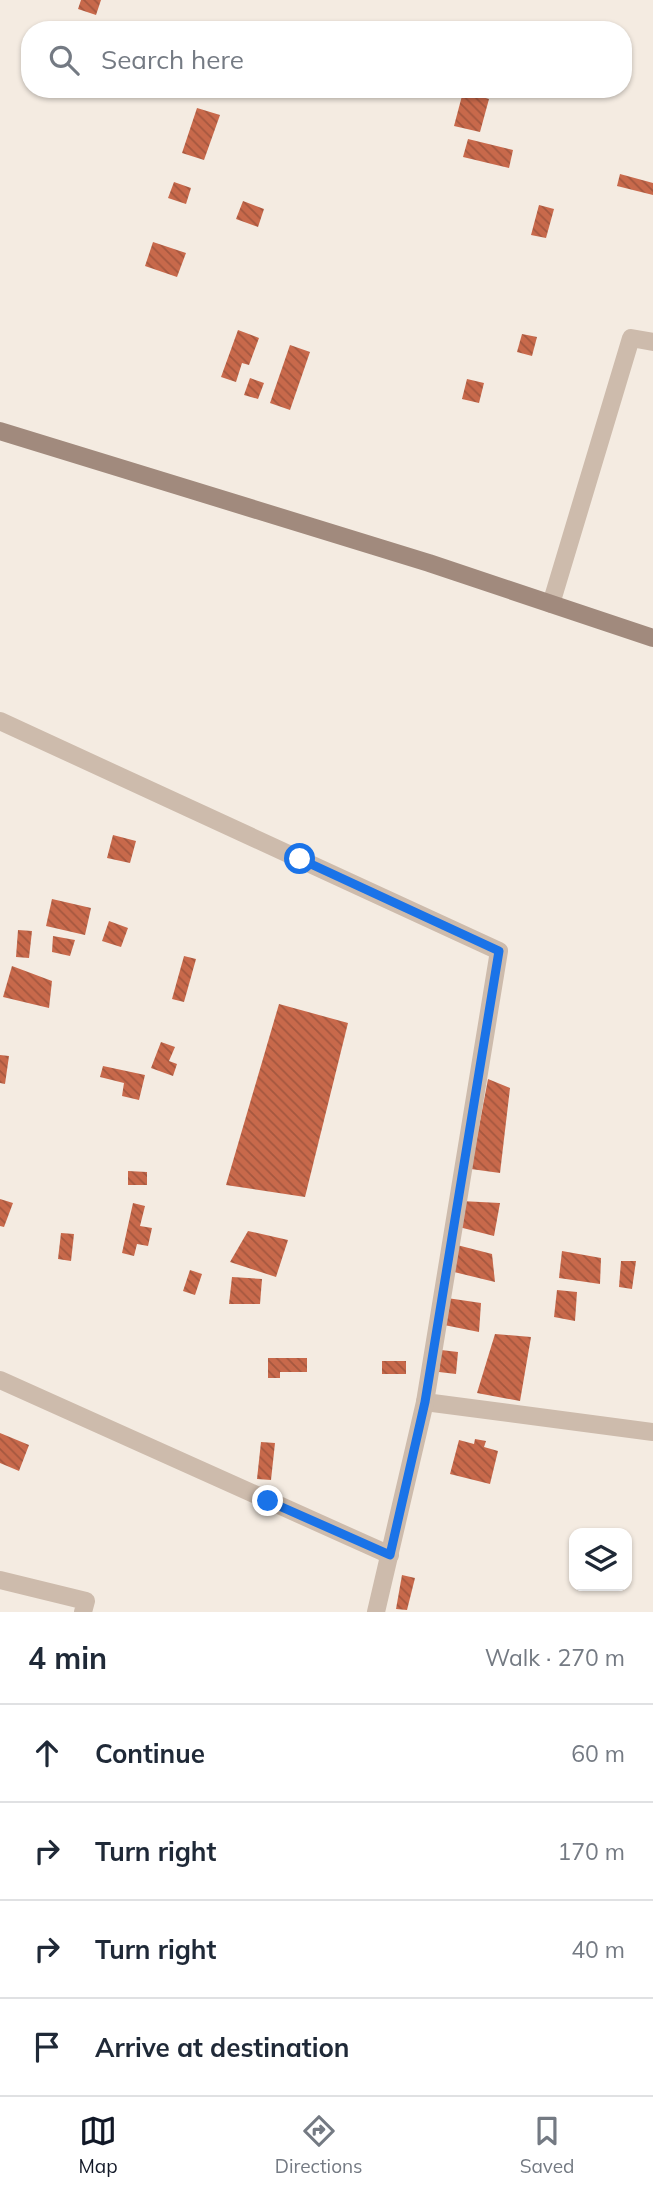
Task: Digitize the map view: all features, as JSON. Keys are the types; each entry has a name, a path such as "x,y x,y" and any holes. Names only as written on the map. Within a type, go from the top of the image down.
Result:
{"main road":[{"path":"0,431 429,563 653,638"}],"street":[{"path":"551,604 631,338 653,342"},
{"path":"0,721 499,951 425,1402 376,1612"},
{"path":"0,1380 390,1555"},
{"path":"425,1402 653,1432"},
{"path":"0,1580 86,1601 83,1612"}],"building":[{"path":"81,0 101,0 96,15 78,9"},
{"path":"461,98 489,99 480,132 454,126"},
{"path":"197,108 220,115 204,160 182,153"},
{"path":"468,139 513,150 509,168 463,157"},
{"path":"620,174 653,183 653,195 617,186"},
{"path":"174,182 191,188 186,204 168,198"},
{"path":"243,201 264,209 258,227 236,219"},
{"path":"539,205 554,209 546,238 531,235"},
{"path":"153,242 186,253 177,277 145,266"},
{"path":"238,330 259,338 249,365 242,363 236,382 221,377"},
{"path":"522,334 537,337 532,356 517,352"},
{"path":"290,345 310,352 290,410 270,403"},
{"path":"250,378 264,383 258,399 244,395"},
{"path":"467,379 484,383 479,403 462,399"},
{"path":"113,835 136,841 130,863 107,858"},
{"path":"52,899 91,908 85,935 46,926"},
{"path":"109,921 128,928 121,947 102,941"},
{"path":"18,930 32,931 29,958 16,957"},
{"path":"53,936 75,940 70,956 52,952"},
{"path":"184,956 196,959 184,1002 172,999"},
{"path":"12,966 52,981 49,1008 3,997"},
{"path":"279,1004 348,1023 305,1197 226,1185"},
{"path":"161,1042 175,1047 169,1061 177,1064 173,1076 151,1068"},
{"path":"0,1055 9,1056 5,1084 0,1083"},
{"path":"103,1066 145,1075 139,1100 122,1096 124,1083 100,1077"},
{"path":"488,1079 510,1088 500,1173 471,1169"},
{"path":"128,1171 147,1172 147,1185 128,1185"},
{"path":"0,1199 13,1203 4,1227 0,1226"},
{"path":"461,1201 500,1203 494,1236 459,1227"},
{"path":"133,1203 145,1206 140,1226 152,1228 148,1246 137,1244 134,1256 122,1253"},
{"path":"248,1231 288,1240 276,1277 230,1262"},
{"path":"61,1233 74,1234 71,1261 58,1259"},
{"path":"457,1245 492,1254 495,1282 454,1272"},
{"path":"562,1251 601,1258 600,1284 559,1278"},
{"path":"621,1261 636,1261 632,1289 619,1287"},
{"path":"190,1270 202,1274 195,1295 183,1291"},
{"path":"232,1277 262,1279 260,1304 229,1304"},
{"path":"557,1290 577,1292 575,1321 554,1317"},
{"path":"447,1298 481,1303 479,1332 444,1325"},
{"path":"495,1334 531,1337 520,1401 477,1393"},
{"path":"441,1350 458,1352 456,1374 439,1372"},
{"path":"268,1358 307,1358 307,1372 280,1372 280,1378 268,1378"},
{"path":"382,1361 406,1361 406,1374 382,1374"},
{"path":"0,1433 29,1445 19,1471 0,1463"},
{"path":"475,1439 486,1441 484,1447 498,1451 490,1484 450,1474 459,1440 474,1444"},
{"path":"261,1442 275,1443 271,1480 257,1479"},
{"path":"402,1575 415,1578 407,1610 396,1609"}],"route":[{"path":"268,1501 390,1555 425,1402 499,951 300,859"}]}
